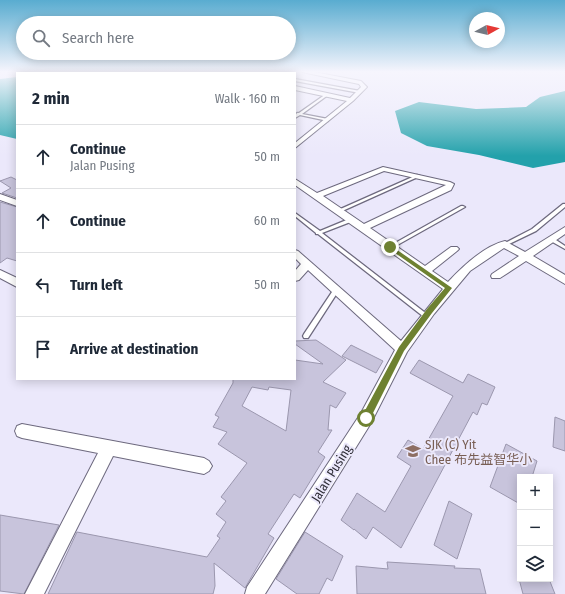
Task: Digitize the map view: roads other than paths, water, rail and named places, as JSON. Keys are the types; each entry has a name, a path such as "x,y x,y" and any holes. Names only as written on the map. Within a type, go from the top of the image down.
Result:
{"street":[{"path":"299,139 327,120 351,100"},
{"path":"316,196 383,169 446,182 450,186 362,228"},
{"path":"296,182 449,288"},
{"path":"0,197 16,203"},
{"path":"496,276 565,230"},
{"path":"505,244 565,280"},
{"name":"Jalan Pusing","path":"254,594 366,418 402,349 426,316 466,269 492,250 505,244"},
{"path":"425,271 454,249"},
{"path":"296,254 402,349"},
{"path":"296,277 307,264"},
{"path":"0,273 16,282"},
{"path":"22,431 204,466"},
{"path":"34,594 109,447"}],"lane":[{"path":"296,116 320,100"},
{"path":"296,113 327,120"},
{"path":"338,211 418,176"},
{"path":"505,244 534,230 565,205"},
{"path":"390,247 464,207"},
{"path":"296,215 426,316"},
{"path":"318,233 351,220"},
{"path":"551,239 565,248"},
{"path":"306,336 336,290"}],"water":[{"path":"0,100 16,100 16,139 0,135"},
{"path":"536,100 565,100 565,162 533,168 479,155 427,146 401,133 395,111 419,102 476,109 526,107"}],"place":[{"name":"SJK (C) Yit Chee 布先益智华小","path":"413,451"}]}
